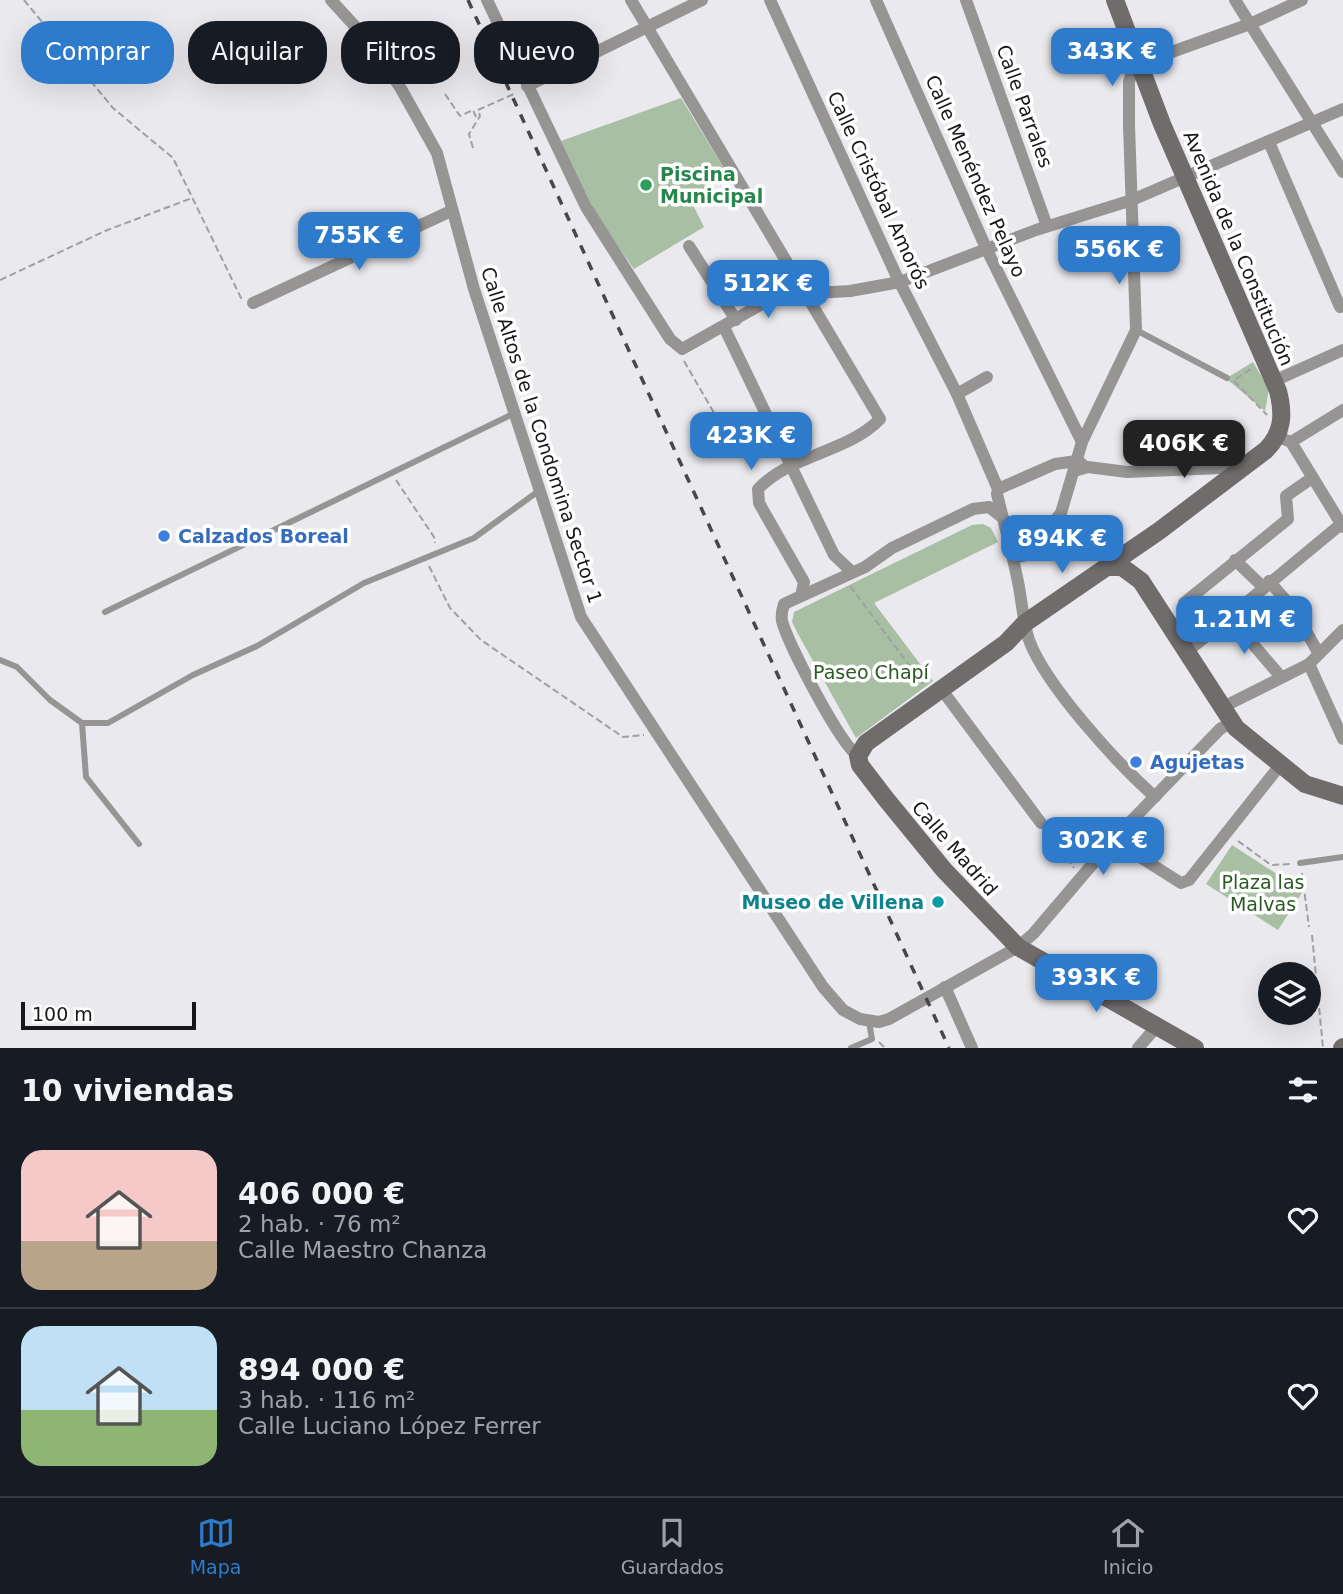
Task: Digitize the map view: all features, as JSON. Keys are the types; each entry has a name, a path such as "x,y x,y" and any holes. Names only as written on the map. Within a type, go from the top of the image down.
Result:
{"street":[{"name":"Calle Altos de la Condomina Sector 1","path":"331,0 363,36 410,103 437,153 451,211 581,617 823,987 843,1010 869,1022"},
{"path":"487,0 598,229 674,345 684,352 778,295 850,291 900,282 1047,226 1132,200 1343,109"},
{"path":"631,0 808,293 880,419 847,442 793,465 763,484 756,493 804,582 795,598"},
{"path":"529,90 645,26 702,0"},
{"name":"Calle Cristóbal Amorós","path":"770,0 900,282 957,394 998,489 1036,655 1074,709 1114,757 1154,797"},
{"name":"Calle Menéndez Pelayo","path":"876,0 986,248 1068,419 1082,442"},
{"name":"Calle Parrales","path":"966,0 1047,226"},
{"name":"Avenida de la Constitución","path":"1115,0 1137,62 1274,381 1281,402 1283,436"},
{"path":"1235,0 1343,172"},
{"path":"1012,552 1018,557 1029,554 1060,513 1080,466 1082,442 1136,330 1129,82 1137,62 1250,24 1302,0"},
{"path":"1269,142 1318,259 1340,307 1343,306"},
{"path":"253,303 451,211"},
{"path":"690,246 730,323 834,555 850,577"},
{"path":"1274,381 1343,350"},
{"path":"957,394 987,377"},
{"path":"1003,519 989,507 973,509 850,577 784,604 782,617 788,635 842,739 858,756 866,743 1006,643 1028,614 1114,562 1159,531 1283,436 1343,410"},
{"path":"1187,652 1341,521 1283,436"},
{"path":"998,489 1055,464 1127,472 1244,467"},
{"path":"1207,470 1201,480 1207,495"},
{"path":"1206,636 1184,603 1288,519 1286,496 1312,478"},
{"path":"1141,581 1141,556 1159,531"},
{"path":"1235,560 1294,610 1320,654"},
{"path":"1114,562 1141,581 1227,715 1305,784 1343,796"},
{"path":"1230,616 1281,677"},
{"path":"869,1022 889,1019 1018,947 1033,934 1113,840 1220,729 1227,715 1281,677 1309,664 1343,630"},
{"path":"1309,664 1343,739"},
{"path":"942,690 1041,824"},
{"name":"Calle Madrid","path":"858,756 866,772 944,870 1018,947 1195,1048"},
{"path":"1113,840 1181,883 1189,880 1281,764"},
{"path":"945,987 972,1048"},
{"path":"1138,1048 1158,1025"}],"lane":[{"path":"1136,330 1230,379"},
{"path":"105,612 515,413"},
{"path":"0,660 17,667 50,700 82,723 101,725 193,676 257,646 365,583 436,555 482,533 540,490"},
{"path":"82,723 86,777 139,845"},
{"path":"1300,863 1343,857"},
{"path":"851,1048 872,1039 869,1022"}],"path":[{"path":"24,0 114,108 173,158 245,308 253,303"},
{"path":"473,148 469,134 480,116 478,110 520,92 525,97 529,90"},
{"path":"445,94 460,116 473,110 477,118"},
{"path":"0,280 126,222 193,198"},
{"path":"684,352 717,418 766,432"},
{"path":"1264,360 1230,379 1283,436"},
{"path":"391,472 434,537 436,555"},
{"path":"1060,513 1091,535"},
{"path":"426,558 450,608 481,640 623,737 637,738 654,730"},
{"path":"850,577 924,685"},
{"path":"1041,824 1081,877"},
{"path":"1226,832 1271,864 1300,863 1309,927"},
{"path":"1312,934 1323,1048"}],"green space":[{"name":"Piscina Municipal","path":"681,98 728,175 689,197 704,227 634,269 598,218 561,141"},
{"path":"1253,362 1269,389 1265,411 1229,381 1230,376"},
{"name":"Paseo Chapí","path":"983,524 991,528 998,542 874,603 933,681 856,738 792,622 794,612 972,525"},
{"name":"Plaza las Malvas","path":"1232,845 1303,891 1278,930 1206,884"}],"railway":[{"path":"468,0 949,1048"}],"place":[{"name":"Piscina Municipal","path":"646,185"},
{"name":"Calzados Boreal","path":"164,536"},
{"name":"Agujetas","path":"1136,762"},
{"name":"Museo de Villena","path":"938,902"}]}
